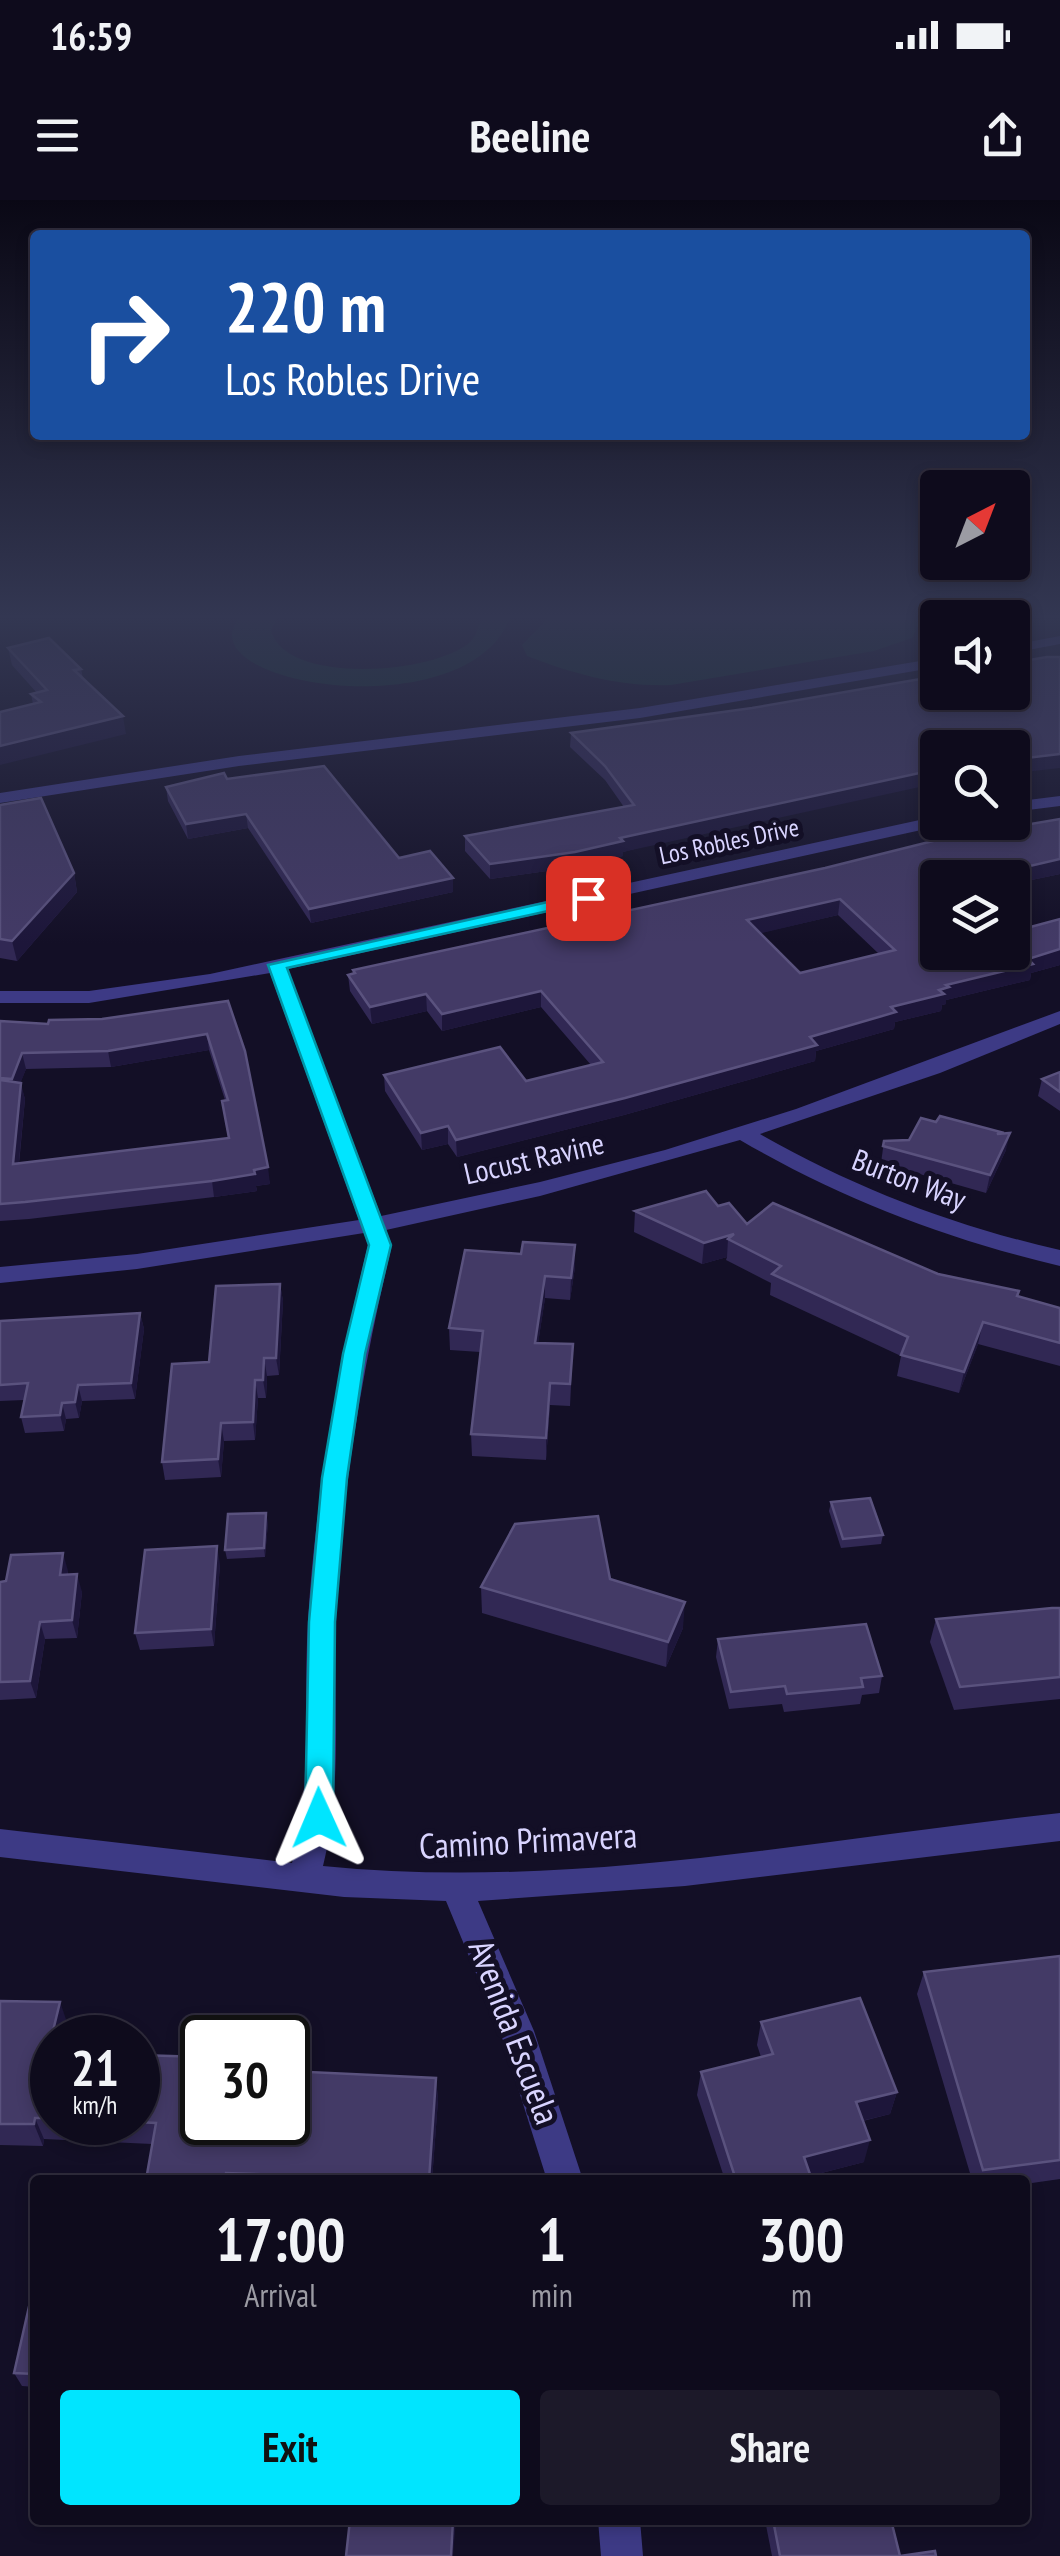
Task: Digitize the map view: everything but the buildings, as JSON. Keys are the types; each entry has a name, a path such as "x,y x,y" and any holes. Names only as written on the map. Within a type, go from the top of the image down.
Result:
{"street":[{"path":"0,798 212,764 533,725"},
{"path":"1030,805 1060,801"},
{"name":"Los Robles Drive","path":"0,997 148,991 920,826"},
{"path":"277,965 380,1245 354,1354 334,1478 322,1622 319,1818 304,1878"},
{"name":"Locust Ravine","path":"0,1275 212,1251 373,1225 583,1180 746,1135 942,1067 1060,1017"},
{"name":"Burton Way","path":"746,1135 868,1200 940,1227 1060,1258"},
{"name":"Camino Primavera","path":"0,1843 304,1878 456,1887 585,1880 1060,1828"},
{"name":"Avenida Escuela","path":"456,1887 504,1992 547,2111 564,2175"},
{"path":"619,2525 622,2556"}],"route":[{"path":"319,1818 322,1622 334,1478 354,1354 380,1245 277,965 588,898"}]}
